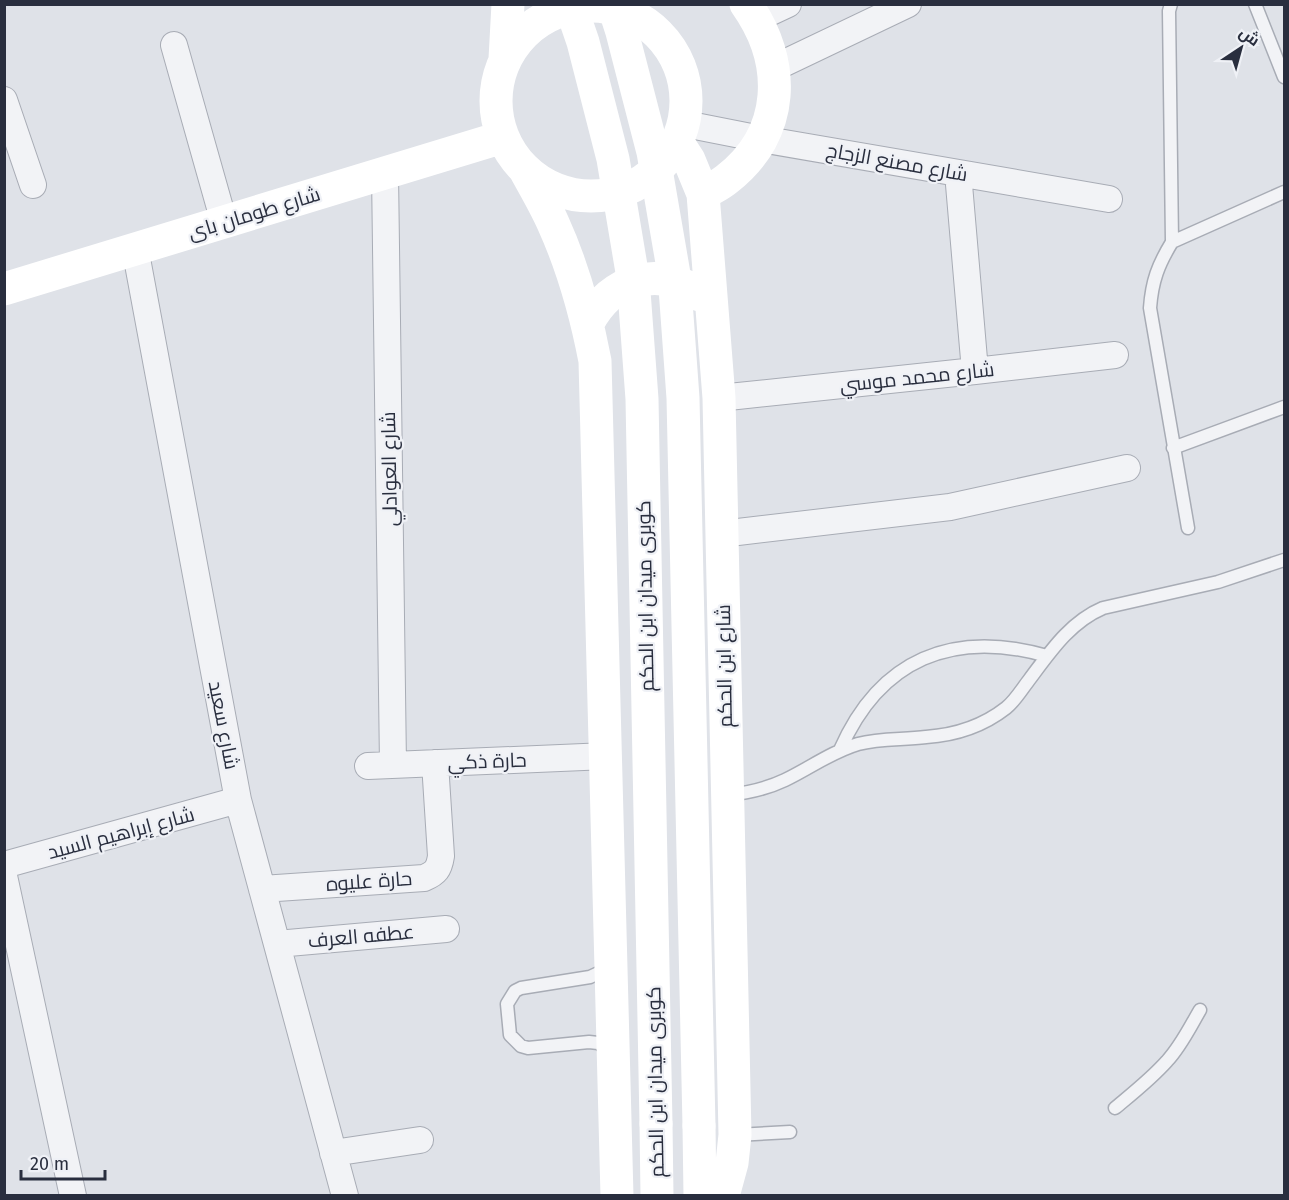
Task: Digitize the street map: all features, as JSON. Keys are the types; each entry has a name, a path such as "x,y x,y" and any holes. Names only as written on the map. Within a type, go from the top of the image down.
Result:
{"main road":[{"path":"505,59 508,4"},
{"name":"كوبرى ميدان ابن الحكم","path":"570,4 583,42 613,159 633,278 642,399 657,1196"},
{"path":"612,4 622,32 653,152 674,274 683,398 700,1196"},
{"path":"662,4 670,48"},
{"path":"584,6 604,6 624,11 642,20 658,33 670,48 680,65 686,84 687,104 681,134 667,160 637,185 618,193 599,197 578,196 541,183 512,155 497,118 498,78 515,42 546,16 564,9 584,6"},
{"path":"703,194 726,180 746,162 761,139 773,105 774,69 765,34 751,12"},
{"name":"شارع ابن الحكم","path":"681,134 703,194 714,310 719,398 735,1135 732,1163 723,1196"},
{"name":"شارع طومان باى","path":"4,289 503,137"},
{"path":"525,170 553,222 568,261 588,323 595,361 617,1196"},
{"path":"588,323 595,309 618,288 646,279 662,279 691,289 714,310"}],"street":[{"path":"751,12 788,4"},
{"path":"774,69 908,4"},
{"path":"174,45 224,222"},
{"path":"4,100 33,185"},
{"name":"شارع مصنع الزجاج","path":"681,134 761,139 1109,199"},
{"path":"958,172 975,371"},
{"name":"شارع العوادلي","path":"380,766 385,173"},
{"name":"شارع سعيد","path":"135,248 238,800 345,1196"},
{"name":"شارع محمد موسي","path":"719,398 1115,355"},
{"path":"721,534 950,507 1127,468"},
{"name":"حارة ذكي","path":"380,766 606,756"},
{"name":"حارة عليوه","path":"262,889 424,878 433,874 440,866 441,856 435,763"},
{"name":"شارع إبراهيم السيد","path":"4,865 238,800"},
{"path":"4,876 73,1196"},
{"name":"عطفه العرف","path":"277,944 446,928"},
{"path":"333,1153 420,1140"}],"lane":[{"path":"1171,4 1169,11 1172,242 1160,262 1152,284 1150,308 1188,528"},
{"path":"1255,4 1284,77"},
{"path":"1172,242 1284,192"},
{"path":"1173,448 1284,407"},
{"path":"727,795 769,786 840,750 881,740 935,736 968,729 1008,706 1070,629 1089,614 1103,608 1218,582 1284,560"},
{"path":"840,750 848,731 873,696 888,681 909,666 933,654 964,647 997,646 1047,656"},
{"path":"612,964 597,975 521,988 515,991 507,1004 510,1035 520,1046 528,1048 589,1042 598,1043 612,1054"},
{"path":"1114,1108 1168,1060 1200,1010"},
{"path":"735,1135 790,1132"}]}
